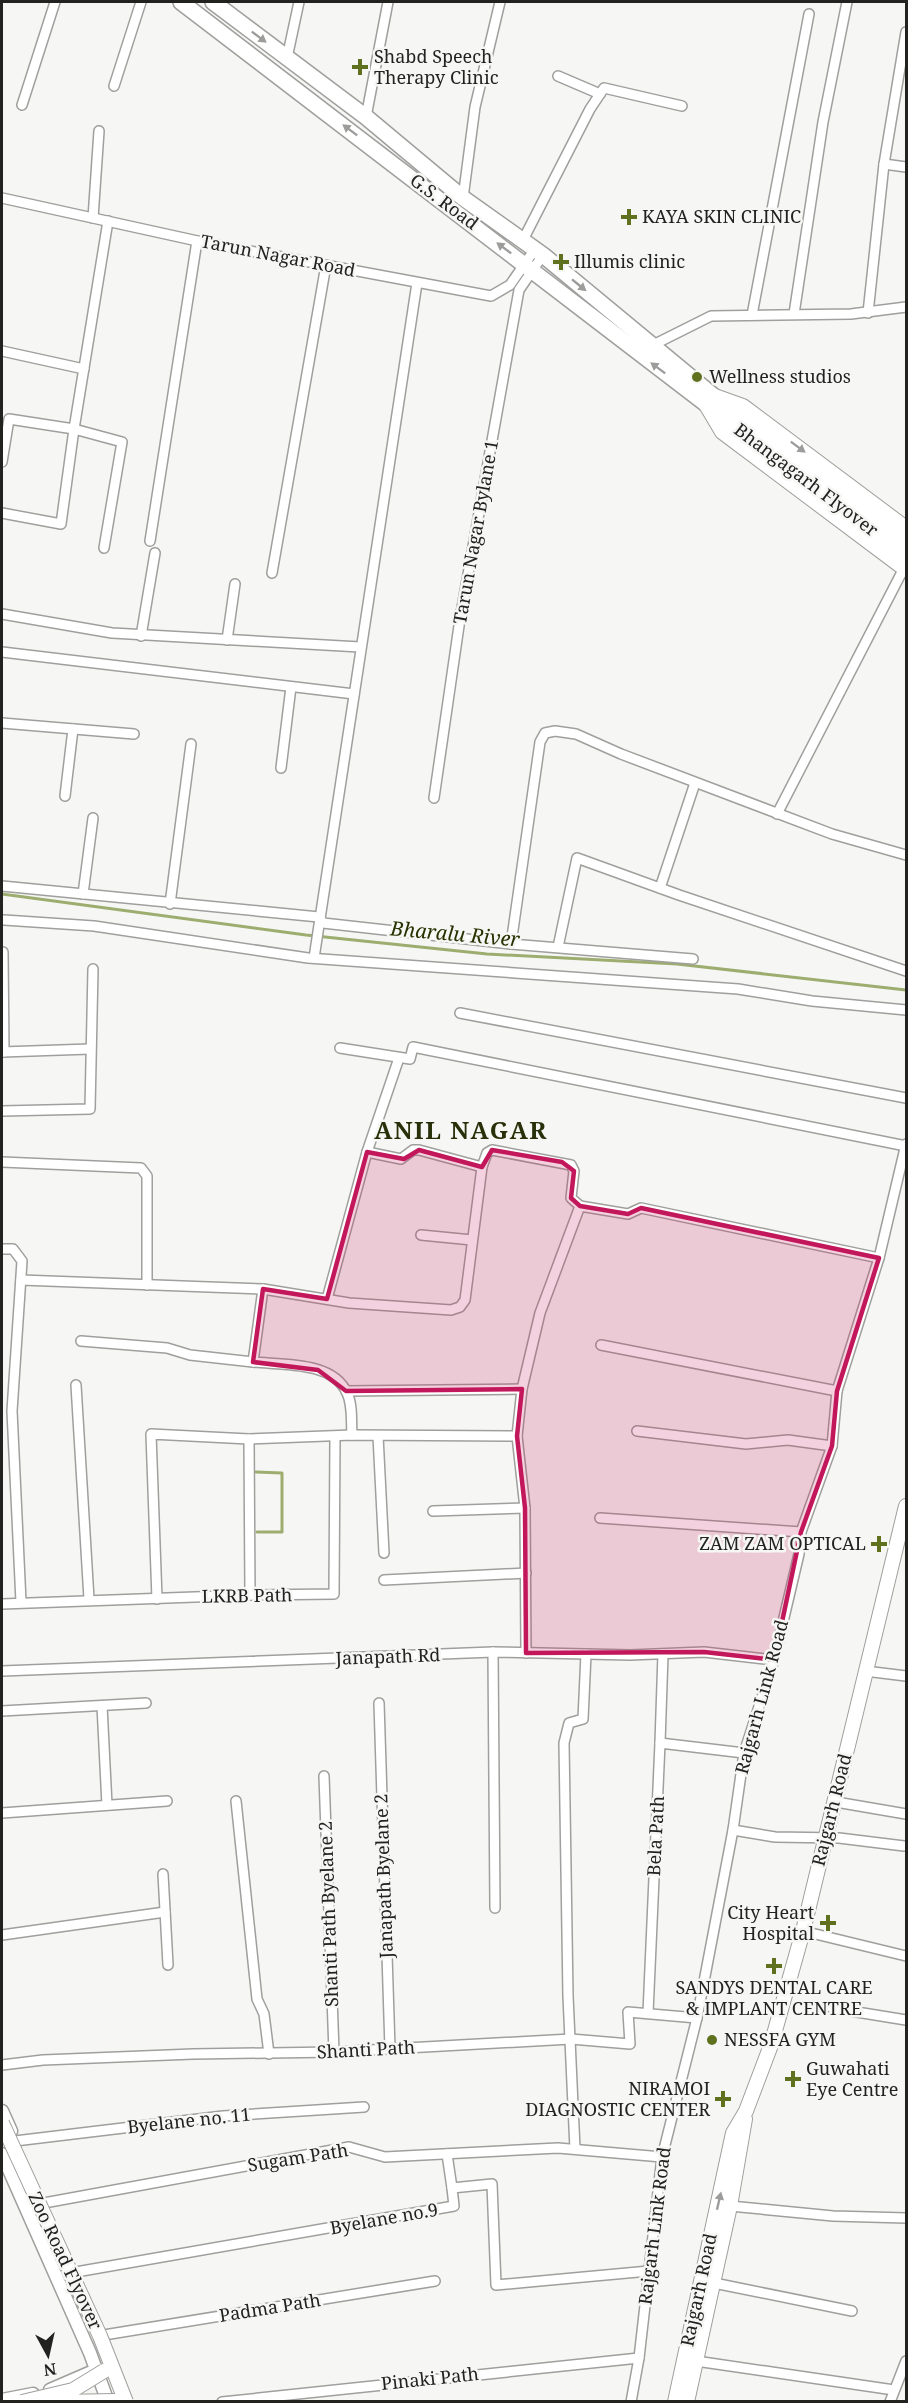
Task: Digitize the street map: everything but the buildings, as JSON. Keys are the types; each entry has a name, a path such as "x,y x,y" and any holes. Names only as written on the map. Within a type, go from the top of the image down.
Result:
{"main road":[{"name":"G.S. Road","path":"181,2 528,267 709,399"},
{"path":"213,2 366,117 463,198 534,248 653,345 709,399 722,432 906,565"},
{"path":"709,399 743,406 906,528"},
{"name":"Bhangagarh Flyover","path":"709,399 906,565"},
{"name":"Bhangagarh Flyover","path":"732,418 906,543"},
{"name":"Rajgarh Road","path":"675,2402 733,2133 746,2110 771,2045 803,1931 824,1840 836,1802 865,1671 901,1548 906,1506"},
{"name":"Rajgarh Road","path":"687,2402 730,2206 746,2110"},
{"name":"Zoo Road Flyover","path":"2,2123 128,2400"},
{"name":"Zoo Road Flyover","path":"8,2140 100,2371 116,2401"},
{"path":"22,2402 73,2390 100,2371"},
{"path":"57,2402 116,2401"}],"street":[{"path":"22,105 55,2"},
{"path":"114,86 141,2"},
{"path":"287,58 299,2"},
{"path":"366,117 388,2"},
{"path":"463,198 475,107 500,2"},
{"path":"794,314 823,122 847,2"},
{"path":"752,315 809,14"},
{"path":"868,313 884,164 906,32"},
{"path":"558,76 600,94 604,88 613,88 682,106"},
{"name":"Tarun Nagar Road","path":"2,198 197,241 490,296 510,285 528,267 600,94"},
{"path":"93,218 99,131"},
{"path":"884,164 906,167"},
{"path":"2,513 61,524 108,221"},
{"path":"150,540 197,241"},
{"path":"272,573 326,265"},
{"name":"Tarun Nagar Bylane 1","path":"434,798 460,619 484,480 519,290 528,267"},
{"path":"314,958 417,284"},
{"path":"653,345 711,316 868,313 906,307"},
{"path":"2,351 84,369"},
{"path":"2,462 9,419 74,429 122,442 104,548"},
{"path":"141,636 155,553"},
{"path":"777,814 906,565"},
{"path":"227,640 235,584"},
{"path":"2,614 141,636 360,647"},
{"path":"2,652 354,694"},
{"path":"281,768 291,687"},
{"path":"2,723 134,734"},
{"path":"65,796 73,729"},
{"path":"511,944 540,741 545,734 555,731 576,734 695,783 849,840 906,855"},
{"path":"170,904 192,744"},
{"path":"660,888 695,783"},
{"path":"83,894 93,818"},
{"path":"558,947 577,858 906,971"},
{"path":"2,886 319,917"},
{"path":"319,917 323,923 511,944 693,959"},
{"path":"4,920 94,926 314,958 738,989 812,1002 906,1010"},
{"path":"3,952 3,1052 90,1049"},
{"path":"2,1111 90,1109 93,969"},
{"path":"460,1012 906,1098"},
{"path":"340,1048 410,1059 413,1047 906,1145"},
{"path":"327,1299 367,1152 399,1058"},
{"name":"Rajgarh Link Road","path":"631,2402 639,2358 662,2157 697,2018 733,1830 744,1753 774,1660 799,1554 801,1532 832,1446 837,1391 879,1258 906,1145"},
{"path":"367,1152 401,1159 413,1150 419,1150 482,1167"},
{"path":"21,1280 263,1289 327,1299 452,1310 460,1307 465,1300 482,1167 487,1152 492,1150 571,1165 574,1171 571,1198 580,1206 628,1214 641,1208 879,1258"},
{"path":"2,1162 141,1168 147,1176 147,1284"},
{"path":"526,1653 525,1508 517,1436 522,1389 540,1312 580,1206"},
{"path":"421,1235 472,1240"},
{"path":"2,1249 13,1249 22,1261 12,1411 21,1602"},
{"path":"253,1362 263,1289"},
{"path":"81,1341 167,1348 190,1355 318,1370 330,1374 346,1391 352,1435"},
{"path":"601,1345 837,1391"},
{"path":"76,1385 89,1599"},
{"path":"346,1391 522,1389"},
{"path":"637,1431 746,1444 788,1440 832,1446"},
{"path":"157,1599 151,1434 249,1439 352,1435 517,1436"},
{"path":"378,1436 384,1553"},
{"name":"LKRB Path","path":"2,1604 250,1594 334,1594 335,1437"},
{"path":"249,1439 250,1594"},
{"path":"433,1511 525,1508"},
{"path":"600,1518 801,1532"},
{"path":"384,1580 526,1573"},
{"path":"493,1652 495,1908"},
{"name":"Janapath Rd","path":"2,1671 493,1652 704,1653 774,1660"},
{"path":"576,2149 568,1996 564,1743 569,1723 583,1719 586,1654"},
{"name":"Bela Path","path":"648,2013 663,1654"},
{"path":"865,1671 906,1676"},
{"path":"2,1711 146,1703"},
{"name":"Janapath Byelane 2","path":"379,1703 390,2049"},
{"path":"102,1706 107,1805"},
{"path":"660,1743 744,1753"},
{"name":"Shanti Path Byelane 2","path":"324,1776 334,2052"},
{"path":"2,1813 167,1801"},
{"path":"236,1801 257,1999 264,2014 269,2054"},
{"path":"836,1802 906,1814"},
{"path":"733,1830 775,1837 824,1840 839,1838 904,1846"},
{"path":"163,1874 168,1965"},
{"path":"2,1935 165,1912"},
{"path":"803,1931 906,1956"},
{"path":"832,2008 906,2020"},
{"name":"Shanti Path","path":"2,2065 43,2060 334,2052 571,2039 630,2044 628,2012 648,2013"},
{"path":"648,2013 697,2018"},
{"name":"Byelane no. 11","path":"8,2140 223,2116 364,2107"},
{"path":"2,2111 8,2140 44,2203 76,2272 116,2361 128,2400"},
{"name":"Sugam Path","path":"44,2203 349,2147 385,2157 576,2149 662,2157"},
{"path":"2,2154 100,2371 108,2402"},
{"path":"447,2154 452,2188"},
{"name":"Byelane no.9","path":"76,2272 454,2206 452,2188 492,2184 496,2285 649,2271"},
{"path":"730,2206 833,2216 906,2218"},
{"name":"Padma Path","path":"105,2335 435,2281"},
{"path":"714,2283 852,2311"},
{"name":"Pinaki Path","path":"222,2402 639,2358"},
{"path":"2,2400 42,2392 100,2371 116,2361"},
{"path":"696,2361 894,2390"},
{"path":"890,2402 906,2361"}],"highlighted area":[{"path":"419,1150 482,1167 492,1150 562,1162 574,1171 571,1198 580,1206 628,1214 641,1208 879,1258 837,1391 832,1446 801,1532 774,1660 704,1652 526,1653 525,1508 517,1436 522,1389 346,1391 318,1370 253,1362 263,1289 327,1299 367,1152 404,1159"}],"waterway":[{"name":"Bharalu River","path":"2,894 306,935 487,954 677,964 906,990"},
{"path":"256,1472 282,1473 282,1532 257,1532"}],"place":[{"name":"Shabd Speech Therapy Clinic","path":"360,67"},
{"name":"KAYA SKIN CLINIC","path":"629,217"},
{"name":"Illumis clinic","path":"561,262"},
{"name":"Wellness studios","path":"697,377"},
{"name":"ZAM ZAM OPTICAL","path":"879,1544"},
{"name":"City Heart Hospital","path":"828,1923"},
{"name":"SANDYS DENTAL CARE & IMPLANT CENTRE","path":"774,1966"},
{"name":"NESSFA GYM","path":"712,2040"},
{"name":"Guwahati Eye Centre","path":"793,2079"},
{"name":"NIRAMOI DIAGNOSTIC CENTER","path":"723,2099"}],"district":[{"name":"ANIL NAGAR","path":"461,1131"}]}
